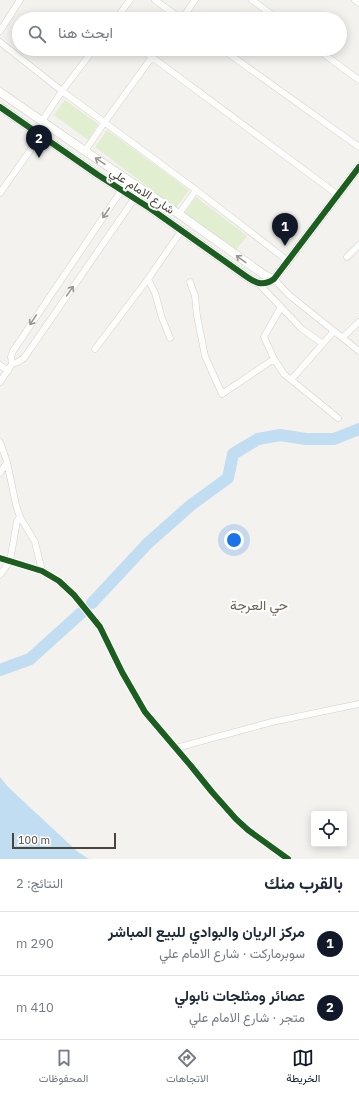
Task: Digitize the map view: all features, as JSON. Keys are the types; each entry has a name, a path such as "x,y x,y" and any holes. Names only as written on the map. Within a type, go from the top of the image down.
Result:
{"street":[{"path":"12,12 20,0"},
{"path":"121,12 130,0"},
{"path":"155,0 172,12"},
{"path":"187,12 195,0"},
{"path":"252,0 268,12"},
{"path":"355,0 359,3"},
{"path":"0,31 12,12"},
{"path":"0,42 12,51"},
{"path":"18,56 104,123 196,190 288,261"},
{"path":"42,121 62,91 89,56"},
{"path":"232,56 359,147"},
{"path":"327,56 359,80"},
{"path":"85,151 152,57 338,195"},
{"name":"شارع الامام علي","path":"0,92 179,214 263,274 274,279"},
{"name":"شارع الامام علي","path":"0,106 152,209 247,278 259,284"},
{"path":"0,193 41,135"},
{"path":"259,284 267,283 274,279 359,166"},
{"path":"0,382 12,364 11,357 13,351 129,181"},
{"path":"12,364 24,358 141,189"},
{"path":"179,214 196,190"},
{"path":"95,349 148,279 182,230"},
{"path":"347,257 359,245"},
{"path":"148,279 155,293 162,318 170,338"},
{"path":"274,279 289,295 359,351"},
{"path":"190,282 195,296 197,316 205,356 222,394 274,359"},
{"path":"259,284 302,329 323,344"},
{"path":"281,307 264,337 274,359 284,374 338,418"},
{"path":"342,338 359,322"},
{"path":"291,380 334,331"},
{"path":"0,365 8,371"},
{"path":"0,442 7,462 16,505 20,517 35,542 42,570"},
{"path":"0,473 7,462"},
{"path":"0,575 10,561 17,521 20,517"},
{"path":"0,558 42,570 59,581 74,595 100,627 122,672 145,712 236,819 248,830 288,859"},
{"path":"176,748 272,722 359,704"}],"green space":[{"path":"65,100 98,124 88,140 54,115"},
{"path":"107,130 189,190 176,208 95,147"},
{"path":"196,197 247,236 235,251 185,213"}],"water":[{"path":"0,777 8,787 66,841 78,852 89,859 0,859"}],"waterway":[{"path":"92,603 148,543 191,505 228,478 233,454 258,439 280,435 306,439 334,439 359,429"},
{"path":"0,670 30,659 81,613"}],"cycle path":[{"path":"0,107 98,175 151,209 247,277 260,283 267,283 274,279 359,167"},
{"path":"0,558 42,571 59,581 74,595 100,627 122,672 145,712 236,819 248,830 288,859"}],"place":[{"name":"عصائر ومثلجات نابولي","path":"39,158"},
{"name":"مركز الريان والبوادي للبيع المباشر","path":"285,246"}],"district":[{"name":"حي العرجة","path":"259,605"}]}
